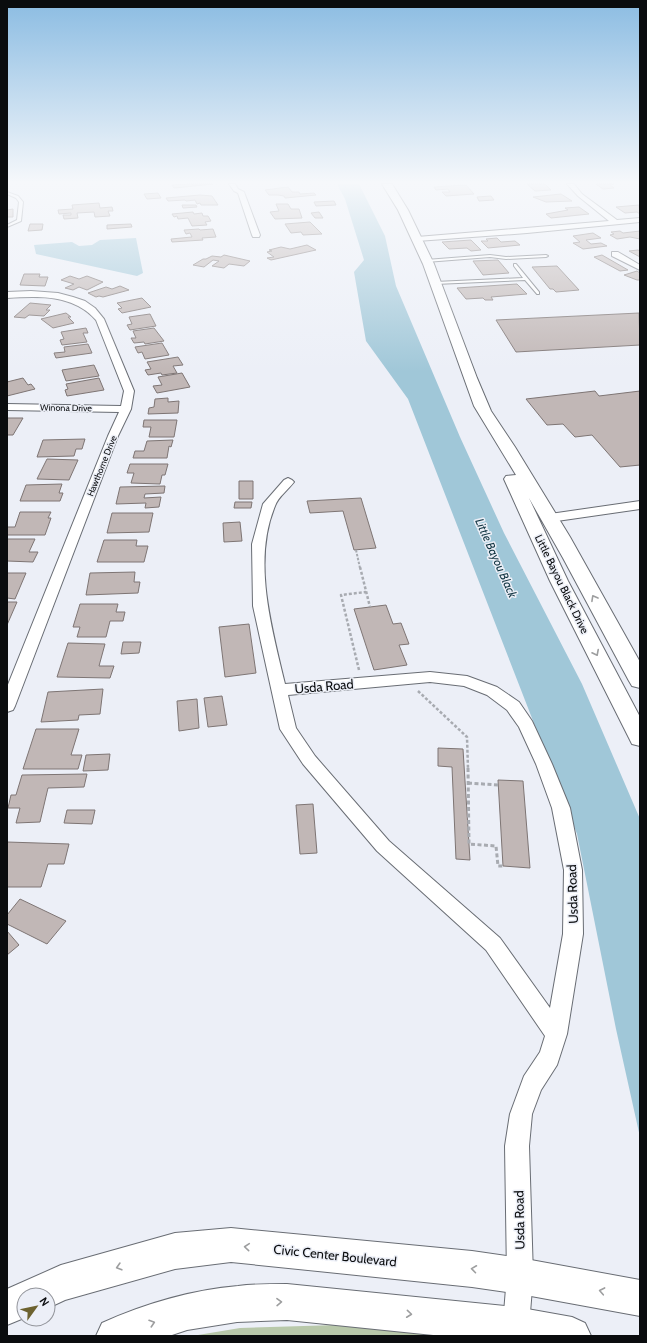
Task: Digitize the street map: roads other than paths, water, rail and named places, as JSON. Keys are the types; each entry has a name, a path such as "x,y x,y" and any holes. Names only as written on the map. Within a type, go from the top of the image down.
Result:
{"main road":[{"name":"Little Bayou Black Drive","path":"420,247 435,283 456,345 482,407 492,426 550,518 640,681"},
{"name":"Little Bayou Black Drive","path":"492,426 495,443 559,581 640,738"},
{"name":"Civic Center Boulevard","path":"53,1287 62,1283 175,1251 231,1245 472,1268 640,1298"},
{"path":"115,1336 128,1330 187,1312 237,1304 287,1302 516,1325 572,1336"}],"street":[{"path":"615,254 640,268"},
{"name":"Hawthorne Drive","path":"7,295 38,295 58,297 77,301 92,309 100,319 128,385 129,395 126,409 113,436 7,706"},
{"name":"Winona Drive","path":"7,408 126,409"},
{"path":"288,482 269,504 258,544 260,606 288,729 309,760 383,846 493,944 556,1034"},
{"path":"550,518 640,505"},
{"name":"Usda Road","path":"279,690 404,679 449,678 467,681 492,691 513,706 526,725 544,764 561,808 573,870 573,934 556,1034 549,1057 532,1084 521,1114 517,1146 520,1276 516,1325"}],"lane":[{"path":"426,261 490,256 506,258 546,256"},
{"path":"515,265 538,293"},
{"path":"435,283 526,279"}],"water":[{"path":"34,247 138,247 143,273 137,276 36,254"},
{"name":"Little Bayou Black","path":"360,247 387,247 396,286 460,437 504,533 582,684 640,819 640,1137 616,1029 577,834 408,399 366,341 354,272 364,260"}]}
